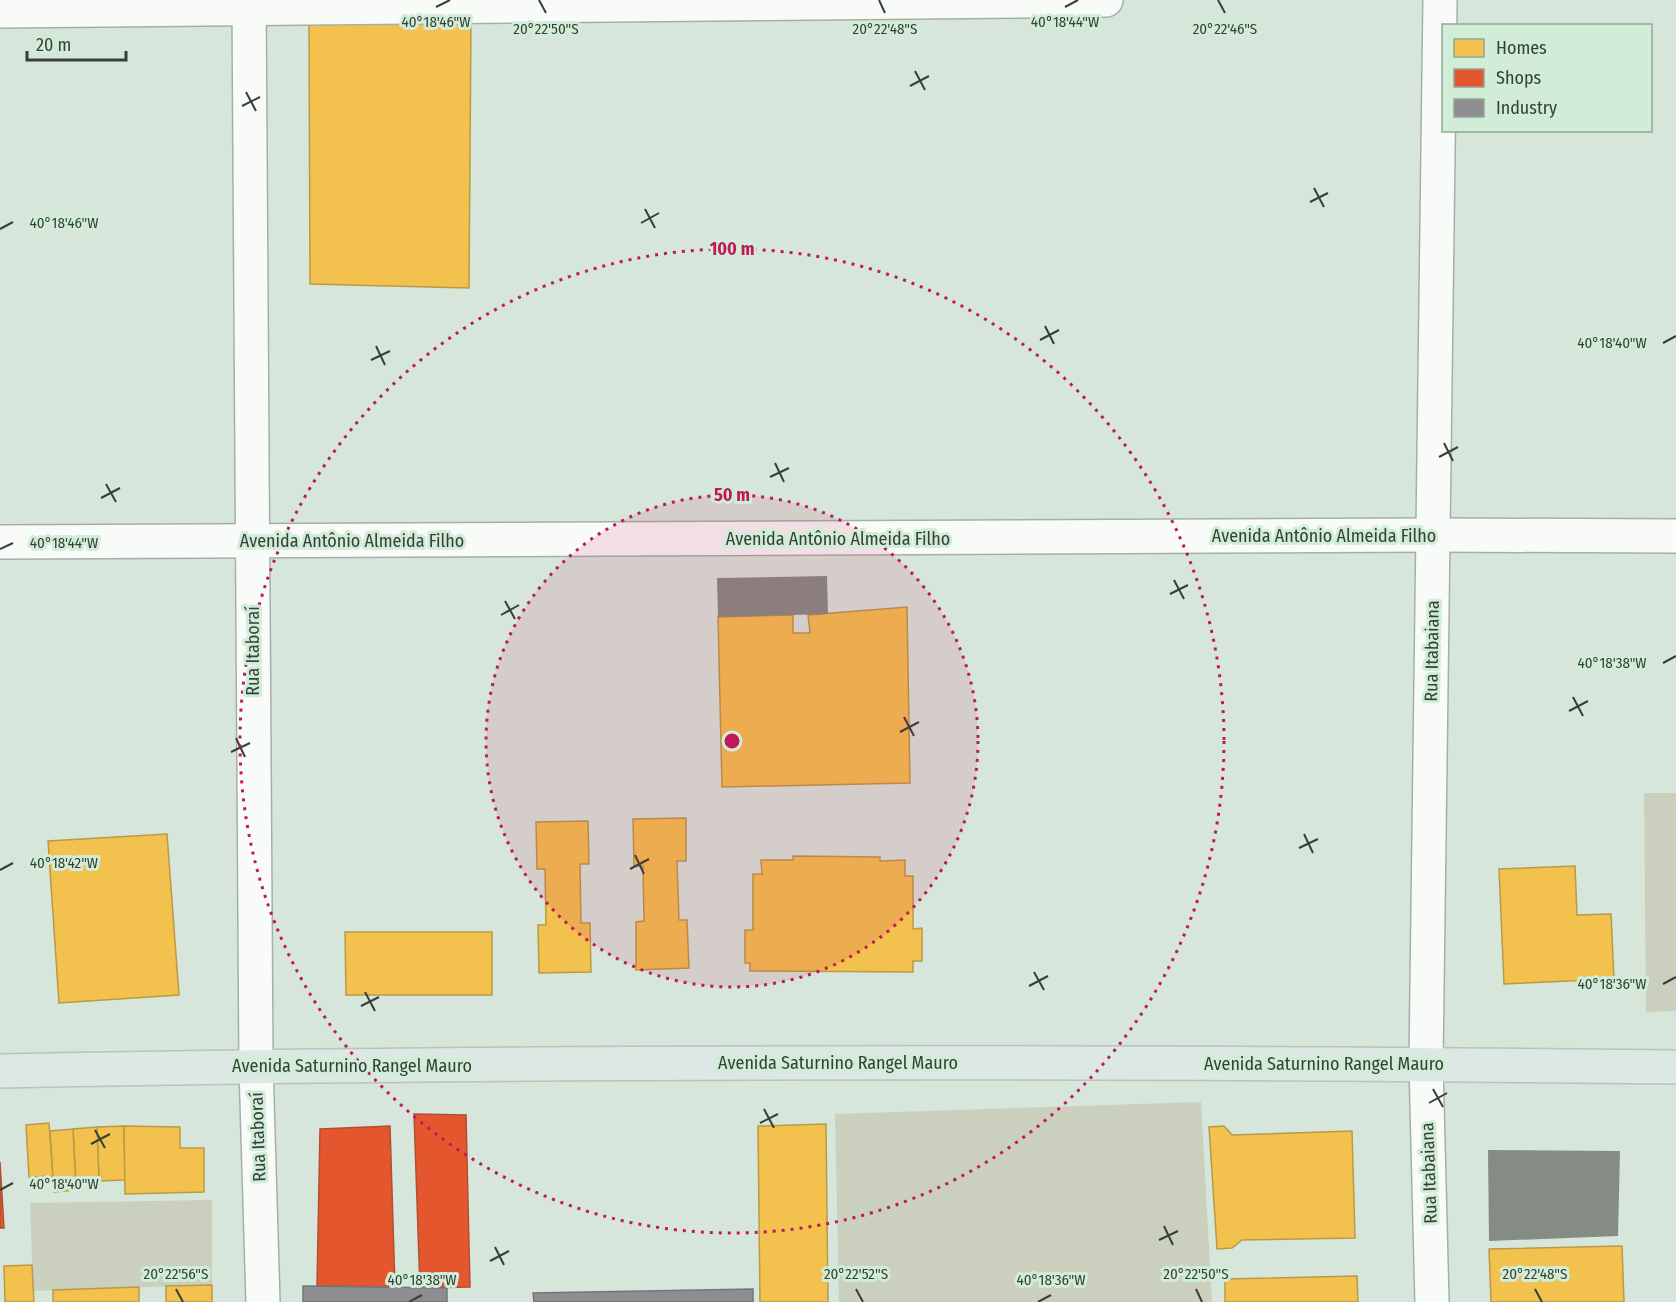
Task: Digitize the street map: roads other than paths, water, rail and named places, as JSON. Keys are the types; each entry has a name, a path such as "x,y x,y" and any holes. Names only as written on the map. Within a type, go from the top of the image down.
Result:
{"main road":[{"name":"Avenida Saturnino Rangel Mauro","path":"0,1071 256,1066 884,1062 1676,1067"}],"street":[{"path":"0,11 249,4 1106,0"},
{"name":"Rua Itabaiana","path":"1432,1302 1426,1064 1440,0"},
{"name":"Rua Itaboraí","path":"249,4 256,1066 263,1302"},
{"name":"Avenida Antônio Almeida Filho","path":"0,542 1433,535 1676,536"}]}
